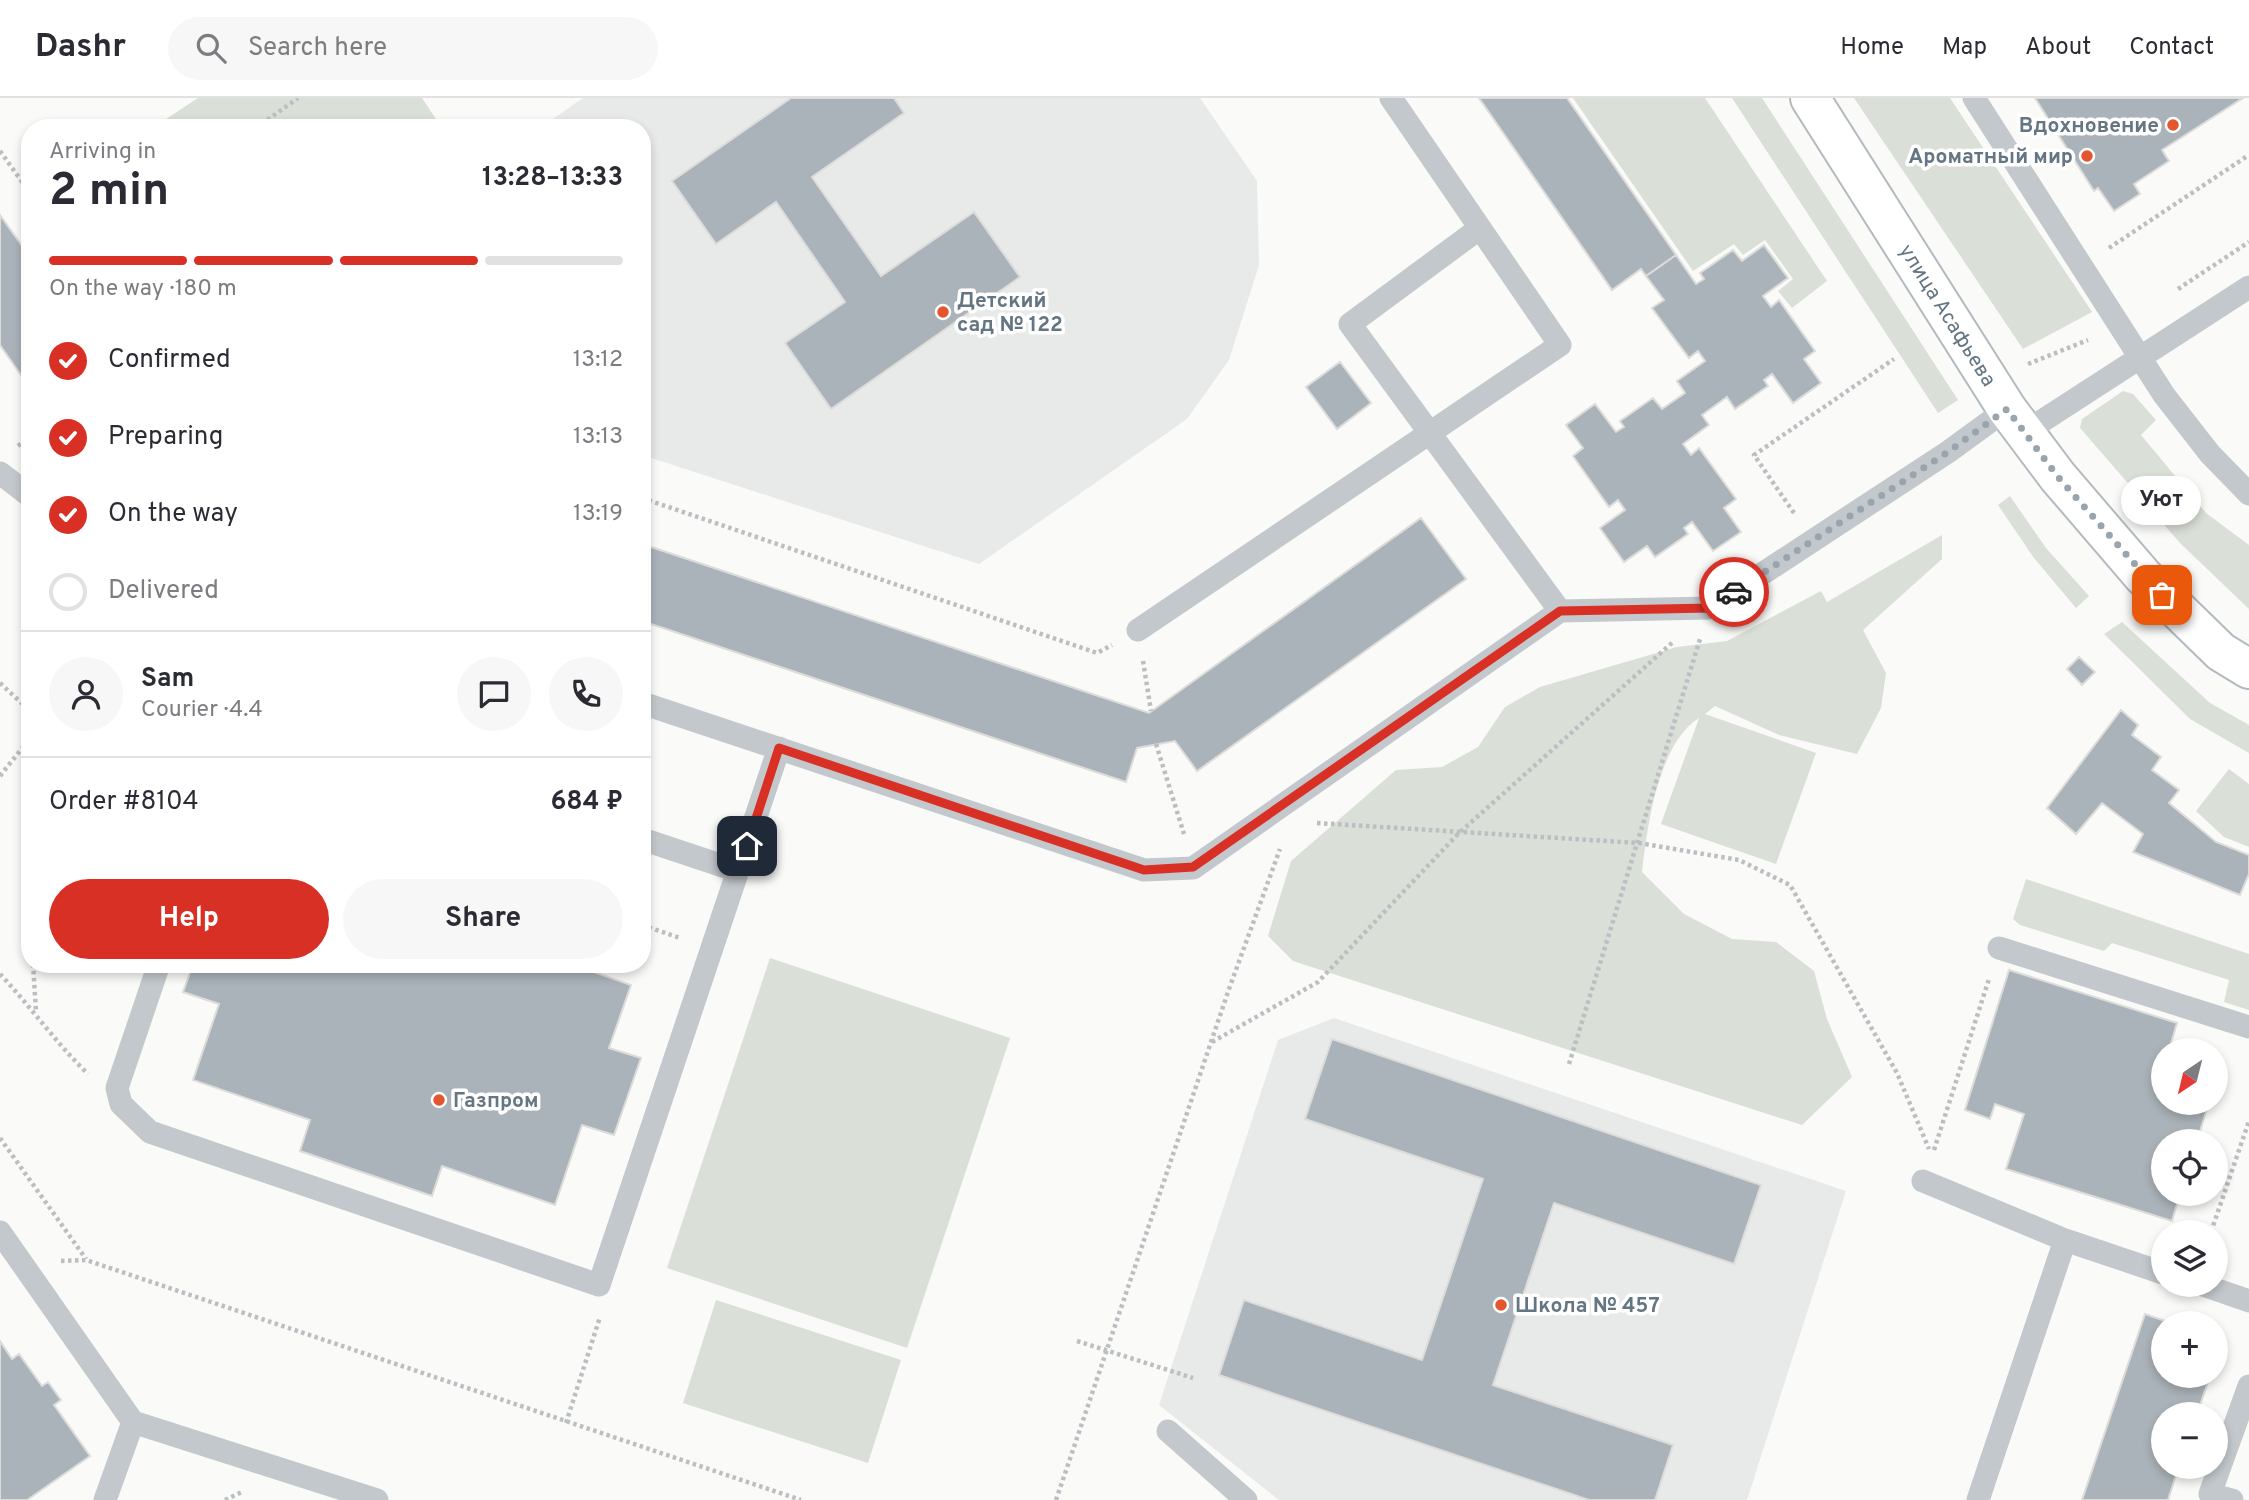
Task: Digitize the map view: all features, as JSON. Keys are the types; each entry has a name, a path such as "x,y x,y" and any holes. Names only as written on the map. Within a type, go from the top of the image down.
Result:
{"street":[{"name":"улица Асафьева","path":"1810,98 2016,420 2058,477 2143,576 2221,652 2249,669"}],"lane":[{"path":"1138,630 1560,345 1391,98"},
{"path":"1974,98 2139,356 2210,454 2249,494"},
{"path":"1480,228 1350,324 1560,611"},
{"path":"651,706 1144,870 1193,867 1286,813 1560,611 1710,608 1948,452 2139,356 2249,286"},
{"path":"0,473 21,489"},
{"path":"156,973 117,1088 121,1104 150,1132 599,1285 779,748"},
{"path":"651,842 738,871"},
{"path":"1999,948 2249,1027"},
{"path":"1923,1181 2065,1240 2151,1269"},
{"path":"0,1232 132,1422 377,1500"},
{"path":"1978,1500 2065,1240"},
{"path":"2228,1294 2249,1301"},
{"path":"2232,1500 2210,1494 2249,1386"},
{"path":"105,1500 132,1422"},
{"path":"1168,1431 1246,1500"}],"path":[{"path":"269,119 298,98"},
{"path":"0,151 21,180"},
{"path":"2082,266 2249,155"},
{"path":"1812,540 1754,455 1894,359"},
{"path":"651,501 1097,653 1138,630 1151,712"},
{"path":"1212,1042 1318,982 1458,834 1710,608"},
{"path":"1569,1065 1710,608"},
{"path":"0,682 21,702"},
{"path":"1156,744 1193,867"},
{"path":"0,776 21,749"},
{"path":"1056,1500 1212,1042 1286,813 1458,834 1639,843 1739,860 1790,885 1897,1073 1931,1156 1999,948"},
{"path":"651,928 684,939"},
{"path":"34,973 36,1012"},
{"path":"0,974 36,1012 58,1045 90,1076 117,1088"},
{"path":"2215,1220 2249,1121"},
{"path":"0,1138 86,1260"},
{"path":"21,1262 86,1260 801,1500"},
{"path":"566,1423 603,1306 599,1285"},
{"path":"1077,1341 1193,1378"}],"shaded area":[{"path":"198,98 422,98 436,119 166,119"},
{"name":"Детский сад № 122","path":"583,98 1200,98 1257,181 1259,265 1229,360 1187,419 979,564 651,458 651,119 553,119"},
{"path":"1573,98 1705,98 1827,281 1792,308 1778,291 1793,279 1765,240 1743,255 1734,244 1693,271"},
{"path":"1732,98 1762,98 1958,400 1938,413"},
{"path":"1854,98 1950,98 2092,312 2023,349"},
{"path":"2123,391 2133,394 2156,420 2141,435 2206,513 2249,545 2249,609 2180,543 2080,428 2082,419"},
{"path":"2010,496 2046,548 2089,596 2076,608 2034,558 1998,505"},
{"path":"1942,535 1942,559 1863,630 1886,673 1881,708 1857,754 1779,735 1715,706 1705,714 1816,753 1776,864 1661,824 1699,718 1685,730 1674,746 1664,766 1651,811 1642,872 1684,914 1732,939 1776,942 1814,971 1827,1019 1852,1077 1802,1125 1293,961 1268,936 1291,861 1396,770 1442,767 1478,747 1505,707 1540,687 1677,647 1727,641 1821,591 1827,602"},
{"path":"2122,622 2210,703 2249,725 2249,753 2190,719 2104,634"},
{"path":"2229,769 2249,784 2249,847 2224,837 2196,811"},
{"path":"2026,879 2249,954 2249,1010 2224,1002 2229,980 2112,943 2104,951 2020,925 2013,919"},
{"path":"770,958 1010,1038 907,1348 667,1268"},
{"name":"Школа № 457","path":"1334,1018 1846,1191 1747,1500 1279,1500 1159,1405 1278,1040"},
{"path":"716,1300 901,1360 868,1463 683,1403"}],"building":[{"path":"791,98 894,98 904,113 812,177 881,276 974,212 1020,277 831,409 785,343 845,302 776,202 716,244 672,181"},
{"path":"1479,98 1567,98 1676,255 1646,276 1641,269 1612,290"},
{"path":"2035,98 2243,98 2162,150 2169,161 2134,184 2140,194 2114,211 2098,188 2094,191"},
{"path":"0,215 21,244 21,375 0,345"},
{"path":"1764,245 1788,278 1763,296 1771,307 1779,300 1815,351 1804,359 1821,383 1793,403 1772,374 1764,380 1768,386 1735,409 1727,397 1702,415 1709,425 1683,444 1691,455 1699,448 1736,499 1724,508 1741,532 1713,551 1692,522 1684,528 1688,534 1655,557 1647,546 1624,562 1600,528 1625,510 1618,500 1609,507 1573,456 1583,448 1566,425 1595,404 1616,432 1624,427 1620,421 1653,398 1662,409 1685,393 1677,381 1705,361 1698,351 1689,358 1652,308 1664,300 1646,276 1676,255 1696,284 1704,279 1700,273 1733,250 1742,261"},
{"path":"1340,362 1371,403 1337,429 1306,387"},
{"path":"1421,518 1466,579 1197,771 1175,741 1137,748 1126,782 651,624 651,547 1149,713"},
{"path":"2079,657 2095,672 2082,685 2067,669"},
{"path":"2121,710 2138,725 2132,735 2161,757 2152,770 2179,790 2169,803 2216,842 2249,855 2249,874 2240,895 2133,852 2143,834 2102,803 2076,834 2047,808"},
{"path":"2009,970 2177,1023 2173,1038 2151,1038 2151,1115 2205,1115 2201,1129 2151,1129 2151,1206 2176,1206 2172,1220 2169,1220 2006,1169 2024,1114 1995,1104 1990,1119 1965,1110"},
{"name":"Газпром","path":"190,973 597,973 631,985 609,1048 641,1058 614,1135 582,1125 555,1205 442,1166 432,1196 300,1151 310,1120 193,1080 219,1004 183,992"},
{"path":"1332,1039 1761,1185 1734,1264 1554,1203 1493,1385 1673,1445 1655,1500 1589,1500 1219,1375 1244,1300 1422,1360 1483,1179 1305,1119"},
{"path":"2145,1314 2151,1316 2151,1388 2206,1388 2201,1402 2151,1402 2151,1479 2175,1479 2168,1500 2082,1500"},
{"path":"0,1341 12,1359 19,1354 42,1386 48,1382 61,1400 54,1405 90,1456 27,1500 0,1500"}],"way so far":[{"path":"1734,592 1948,452 2007,409 2058,477 2162,595"}],"place":[{"name":"Вдохновение","path":"2173,125"},
{"name":"Ароматный мир","path":"2087,156"},
{"name":"Детский сад № 122","path":"943,312"},
{"name":"Уют","path":"2162,595"},
{"name":"Газпром","path":"439,1100"},
{"name":"Школа № 457","path":"1501,1305"}],"route":[{"path":"747,846 779,748 1144,870 1193,867 1560,611 1710,608 1734,592"}]}
